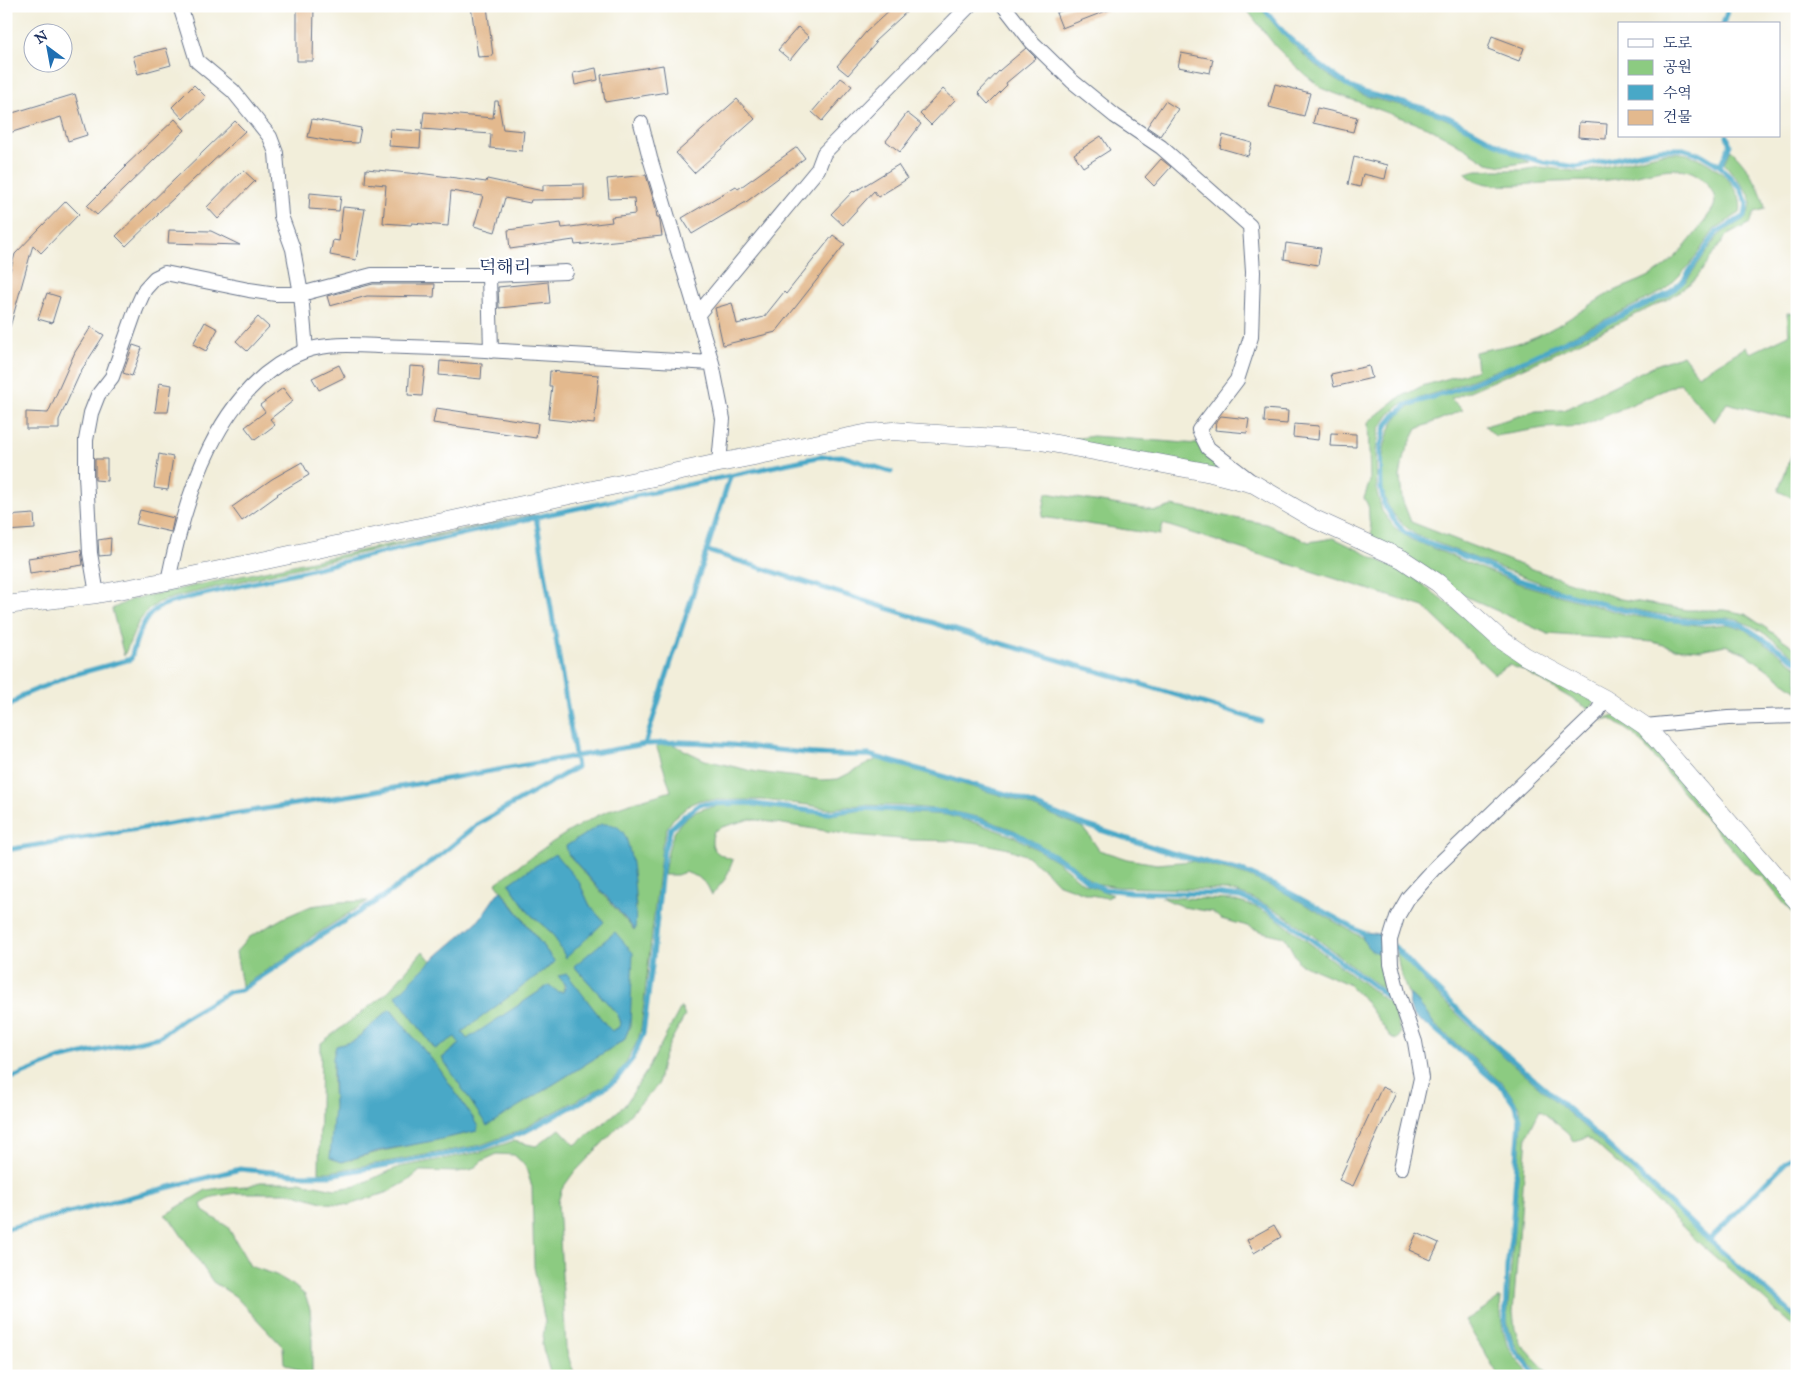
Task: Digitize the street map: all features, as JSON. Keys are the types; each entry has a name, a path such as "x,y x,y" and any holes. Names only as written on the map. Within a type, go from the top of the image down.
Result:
{"street":[{"path":"180,6 197,61 233,91 270,137 276,153 280,216 293,249 301,294 306,350"},
{"path":"698,314 813,176 824,153 969,6"},
{"path":"1004,6 1032,42 1072,81 1115,116 1161,147 1250,226 1253,272 1251,338 1237,380 1198,430 1208,448 1254,484 1312,518 1402,559 1438,583 1500,639 1526,656 1605,698 1645,726 1797,901"},
{"path":"641,122 650,158 712,363 723,419 719,463"},
{"path":"97,594 90,553 86,440 98,395 112,377 136,308 145,290 154,278 165,273 249,290 276,294 301,294 372,275 489,275 566,272"},
{"path":"489,275 491,351"},
{"path":"168,581 177,534 203,460 220,430 240,398 269,372 306,350 343,345 712,363"},
{"path":"6,605 97,594 168,581 719,463 869,433 893,431 1041,441 1211,473 1254,484"},
{"path":"1401,1168 1421,1078 1415,1042 1398,992 1391,964 1390,940 1397,918 1408,898 1438,866 1597,712 1605,698"},
{"path":"1645,726 1728,718 1797,716"}],"green space":[{"path":"1244,6 1259,6 1308,59 1337,81 1353,90 1378,100 1439,116 1530,162 1502,166 1488,163 1429,128 1323,89 1276,47"},
{"path":"1731,150 1742,162 1757,185 1764,201 1765,209 1755,212 1750,223 1726,236 1696,279 1670,298 1544,359 1451,399 1463,410 1417,429 1404,455 1400,477 1402,499 1411,522 1526,567 1621,599 1687,610 1725,610 1745,614 1797,649 1797,658 1771,638 1743,622 1723,618 1679,617 1603,602 1525,577 1416,535 1395,516 1386,501 1383,491 1382,467 1386,441 1395,419 1402,412 1414,405 1473,386 1523,365 1670,295 1686,281 1718,236 1746,218 1751,204 1749,194 1724,163"},
{"path":"1662,153 1687,154 1708,163 1733,185 1738,194 1740,213 1715,229 1688,267 1664,291 1518,362 1400,405 1390,414 1380,428 1376,451 1377,492 1382,511 1394,527 1410,539 1520,584 1627,615 1704,626 1728,624 1744,629 1797,666 1797,691 1745,653 1725,645 1701,650 1674,648 1653,642 1548,634 1449,589 1370,541 1371,530 1368,507 1364,498 1370,481 1368,422 1397,399 1422,386 1477,370 1475,352 1515,344 1537,336 1610,293 1654,273 1668,264 1685,246 1712,211 1715,202 1713,193 1704,180 1689,171 1679,169 1669,169 1609,180 1521,185 1483,183 1465,173 1477,170 1522,170 1540,167 1582,172"},
{"path":"1787,313 1797,314 1797,418 1782,417 1727,403 1714,422 1680,383 1583,426 1544,428 1495,436 1485,426 1536,411 1564,410 1653,366 1683,355 1698,375 1746,347 1751,353 1789,335"},
{"path":"1093,436 1199,444 1242,478 1059,441"},
{"path":"1797,441 1797,500 1778,491"},
{"path":"1046,493 1156,511 1172,506 1266,524 1309,542 1334,538 1413,577 1499,643 1596,700 1589,709 1523,670 1509,665 1494,674 1424,607 1163,524 1160,535 1042,517"},
{"path":"534,514 318,563 159,602 147,611 138,623 124,656 112,609 132,599"},
{"path":"1617,716 1634,725 1797,908 1797,919 1761,876 1754,874 1637,737 1611,719 1603,721 1608,717"},
{"path":"672,744 705,760 757,772 822,780 838,779 877,759 1013,799 1084,828 1099,850 1127,859 1157,864 1192,861 1245,875 1280,890 1363,938 1368,947 1378,953 1382,951 1396,999 1293,921 1254,899 1226,890 1118,887 1093,883 1072,864 1014,830 978,817 945,810 903,806 861,805 829,809 762,800 700,800 691,804 673,819 667,828 662,845 641,1028 638,1040 624,1066 611,1082 521,1130 481,1145 329,1172 319,1172 321,1043 386,994 423,951 431,961 396,996 435,1049 455,1036 460,1044 442,1058 522,1104 624,1040 630,1026 574,966 618,1015 621,1023 618,1028 612,1031 606,1025 566,974 563,992 558,992 549,985 467,1040 461,1032 555,962 496,883 552,843 596,816 619,806 671,791 656,745","holes":["568,854 630,854 636,906 634,930","579,882 590,906 604,922 566,957 552,933 530,914 509,884","390,1009 438,1067 473,1118 477,1131 342,1162 334,1104 334,1060 336,1046 354,1041"]},
{"path":"723,805 748,805 831,815 863,810 946,815 1015,837 1057,861 1083,883 1113,895 1107,898 1090,895 1057,883 1046,871 1027,856 1009,849 960,841 912,840 852,835 751,819 714,831 712,837 713,847 718,853 733,860 726,878 712,895 707,885 698,877 685,872 677,875 664,875 669,847 678,826 685,818 695,812"},
{"path":"1161,897 1232,900 1256,907 1275,917 1393,1006 1401,1034 1396,1040 1390,1036 1362,997 1348,984 1299,963 1285,937 1221,919 1212,912 1183,907"},
{"path":"368,901 242,986 236,952 248,938 283,918 311,906"},
{"path":"1396,950 1462,1019 1581,1124 1797,1321 1797,1330 1699,1243 1588,1137 1573,1141 1568,1133 1540,1110 1527,1136 1513,1312 1515,1329 1520,1343 1551,1376 1542,1376 1524,1357 1516,1345 1509,1330 1507,1320 1522,1124 1520,1108 1505,1086 1434,1024 1417,1001 1408,993 1401,976"},
{"path":"681,1007 685,1016 664,1057 658,1085 572,1175 562,1189 558,1202 566,1348 576,1376 551,1376 542,1345 545,1322 534,1267 532,1187 525,1165 514,1155 497,1154 482,1161 473,1169 458,1172 420,1171 408,1181 388,1192 349,1205 326,1203 291,1193 236,1193 213,1197 201,1204 203,1211 228,1227 250,1266 276,1275 305,1295 310,1309 312,1332 312,1376 308,1376 284,1363 283,1347 235,1296 213,1282 171,1220 165,1215 206,1190 248,1186 260,1182 300,1182 335,1189 356,1186 399,1167 481,1152 513,1141 536,1146 560,1129 575,1145 625,1105 648,1069"},
{"path":"1500,1298 1506,1341 1515,1357 1532,1376 1499,1376 1465,1321"}],"water":[{"path":"601,824 610,824 617,827 626,838 634,879 635,930 568,854 566,846"},
{"path":"555,854 579,882 590,906 604,922 566,958 552,933 530,914 509,884"},
{"path":"501,891 555,962 462,1032 467,1039 549,985 558,992 563,992 566,985 558,976 567,974 606,1025 612,1031 618,1028 621,1023 618,1015 574,966 615,932 633,953 630,1026 624,1040 487,1126 442,1058 460,1044 455,1037 435,1049 396,996 431,961 479,920"},
{"path":"1366,932 1384,935 1382,951 1378,953 1367,947 1362,935"},
{"path":"1408,993 1434,1024 1431,1027 1413,1015"},
{"path":"390,1009 438,1067 473,1118 478,1127 477,1131 378,1151 342,1162 330,1158 334,1106 333,1058 336,1046 354,1041"}],"building":[{"path":"297,6 314,6 313,61 297,61"},
{"path":"471,6 487,6 493,56 478,57"},
{"path":"894,6 913,6 874,42 876,43 848,75 837,66 866,32"},
{"path":"1073,6 1116,7 1062,28 1056,13"},
{"path":"798,27 809,37 790,60 778,50"},
{"path":"1492,36 1524,48 1519,61 1488,49"},
{"path":"166,48 171,65 138,74 133,56"},
{"path":"1026,48 1036,58 1006,83 1007,85 988,104 978,93 1000,70"},
{"path":"1181,53 1213,59 1210,73 1178,67"},
{"path":"663,65 667,92 605,102 601,75"},
{"path":"596,68 598,80 575,85 573,73"},
{"path":"841,78 852,86 822,121 812,112"},
{"path":"1275,84 1310,93 1304,116 1269,107"},
{"path":"194,85 206,97 183,119 172,107"},
{"path":"943,89 955,100 931,125 920,114"},
{"path":"75,94 87,135 68,141 61,117 6,134 6,115"},
{"path":"737,99 755,119 694,173 676,153"},
{"path":"495,101 498,101 503,129 524,131 522,151 490,148 491,134 422,129 424,112 493,118"},
{"path":"1165,101 1178,109 1160,136 1147,127"},
{"path":"1317,108 1357,117 1353,132 1313,123"},
{"path":"907,113 921,124 900,152 886,141"},
{"path":"175,119 185,130 97,215 87,206 125,166"},
{"path":"312,119 361,128 358,143 335,142 308,137"},
{"path":"235,121 245,131 126,246 116,236"},
{"path":"1579,122 1607,124 1606,139 1578,137"},
{"path":"390,129 421,131 420,148 389,146"},
{"path":"1223,135 1252,143 1248,156 1220,148"},
{"path":"1101,136 1110,150 1083,167 1074,154"},
{"path":"797,147 805,158 746,202 692,234 682,218 736,186 738,189"},
{"path":"1354,157 1388,165 1385,179 1363,174 1360,187 1348,184"},
{"path":"1161,159 1171,167 1154,186 1145,177"},
{"path":"898,165 907,179 878,197 874,191 843,225 831,214 853,191"},
{"path":"366,169 419,173 486,182 487,179 543,191 543,185 584,184 584,199 531,200 530,203 505,198 495,232 474,226 483,196 451,191 448,226 383,223 386,185 365,183"},
{"path":"243,170 255,181 218,219 207,207"},
{"path":"646,175 657,217 659,217 662,236 575,245 574,240 510,249 508,230 561,223 562,228 612,222 611,217 635,214 634,198 609,199 607,179"},
{"path":"310,193 341,196 339,211 309,209"},
{"path":"66,201 79,214 41,253 33,245 10,327 6,327 6,285 15,254"},
{"path":"343,207 365,209 356,260 330,255 333,240 339,241"},
{"path":"169,230 211,231 240,245 168,243"},
{"path":"833,235 845,244 776,332 723,345 715,308 732,303 737,324 764,317 784,292 786,294"},
{"path":"1286,243 1321,248 1318,265 1284,259"},
{"path":"548,282 550,303 499,308 498,287"},
{"path":"373,284 435,284 434,297 367,296 330,306 327,296"},
{"path":"47,293 60,297 52,323 38,319"},
{"path":"258,317 269,327 247,351 236,341"},
{"path":"205,322 218,329 206,351 193,344"},
{"path":"91,327 104,335 81,371 59,420 59,429 26,429 26,412 48,413 75,352"},
{"path":"133,345 142,348 132,376 123,373"},
{"path":"440,361 482,364 481,379 439,375"},
{"path":"339,365 345,377 319,390 312,378"},
{"path":"410,366 425,367 422,396 408,395"},
{"path":"1369,366 1372,378 1334,387 1331,374"},
{"path":"550,371 599,375 594,424 548,419 552,386 549,386"},
{"path":"159,383 172,385 168,412 155,412"},
{"path":"283,388 293,401 270,419 275,425 255,440 245,427 265,412 260,405"},
{"path":"436,408 538,423 536,438 433,423"},
{"path":"1265,409 1288,411 1287,424 1264,422"},
{"path":"1221,416 1249,419 1247,433 1215,430 1216,422"},
{"path":"1294,424 1319,426 1318,440 1293,437"},
{"path":"1331,433 1356,434 1356,447 1330,446"},
{"path":"159,454 173,457 168,490 154,488"},
{"path":"95,459 107,459 107,481 95,480"},
{"path":"302,462 309,475 277,494 242,521 232,507 272,479"},
{"path":"140,510 174,518 171,532 136,524"},
{"path":"34,514 35,529 6,531 6,516"},
{"path":"111,538 110,555 99,556 98,540"},
{"path":"81,550 83,565 30,573 28,558"},
{"path":"1382,1087 1396,1093 1353,1186 1339,1180"},
{"path":"1274,1225 1281,1237 1254,1253 1247,1240"},
{"path":"1417,1233 1439,1243 1431,1260 1409,1250"}],"waterway":[{"path":"1262,6 1286,35 1317,63 1350,87 1448,117 1514,153 1543,162 1577,167 1659,149 1684,149 1702,155 1720,166 1741,189 1747,203 1745,216 1717,232 1682,282 1668,294 1497,373 1452,391 1407,405 1386,426 1380,449 1381,489 1384,504 1393,519 1404,532 1421,541 1471,559 1518,580 1623,610 1666,619 1699,622 1723,620 1742,625 1797,661"},
{"path":"1724,22 1729,6"},
{"path":"1720,166 1730,145 1728,138"},
{"path":"6,709 23,695 69,676 131,659 137,638 151,613 159,607 175,601 536,517 818,457 842,456 891,472"},
{"path":"645,744 730,477"},
{"path":"6,1077 15,1077 59,1059 159,1037 183,1019 229,992 241,990 320,936 383,897 442,854 478,824 577,767 536,517"},
{"path":"708,551 965,633 1261,721"},
{"path":"6,850 365,793 645,744 676,742 727,744 821,754 869,755 1013,796 1076,822 1168,852 1245,872 1281,888 1368,936"},
{"path":"6,1229 240,1169 302,1175 330,1175 482,1148 524,1132 592,1096 615,1081 633,1058 643,1034 664,850 671,828 700,804 747,803 829,813 861,808 944,812 979,820 1015,833 1071,866 1088,882 1104,889 1130,892 1216,894 1240,897 1264,907 1291,924 1393,1001"},
{"path":"1395,947 1418,972 1494,1044 1582,1121 1709,1240 1797,1318"},
{"path":"1427,1022 1504,1089 1514,1103 1520,1119 1512,1231 1507,1266 1505,1323 1514,1349 1537,1376"},
{"path":"1709,1240 1797,1151"}],"district":[{"name":"덕해리","path":"505,267"}]}
